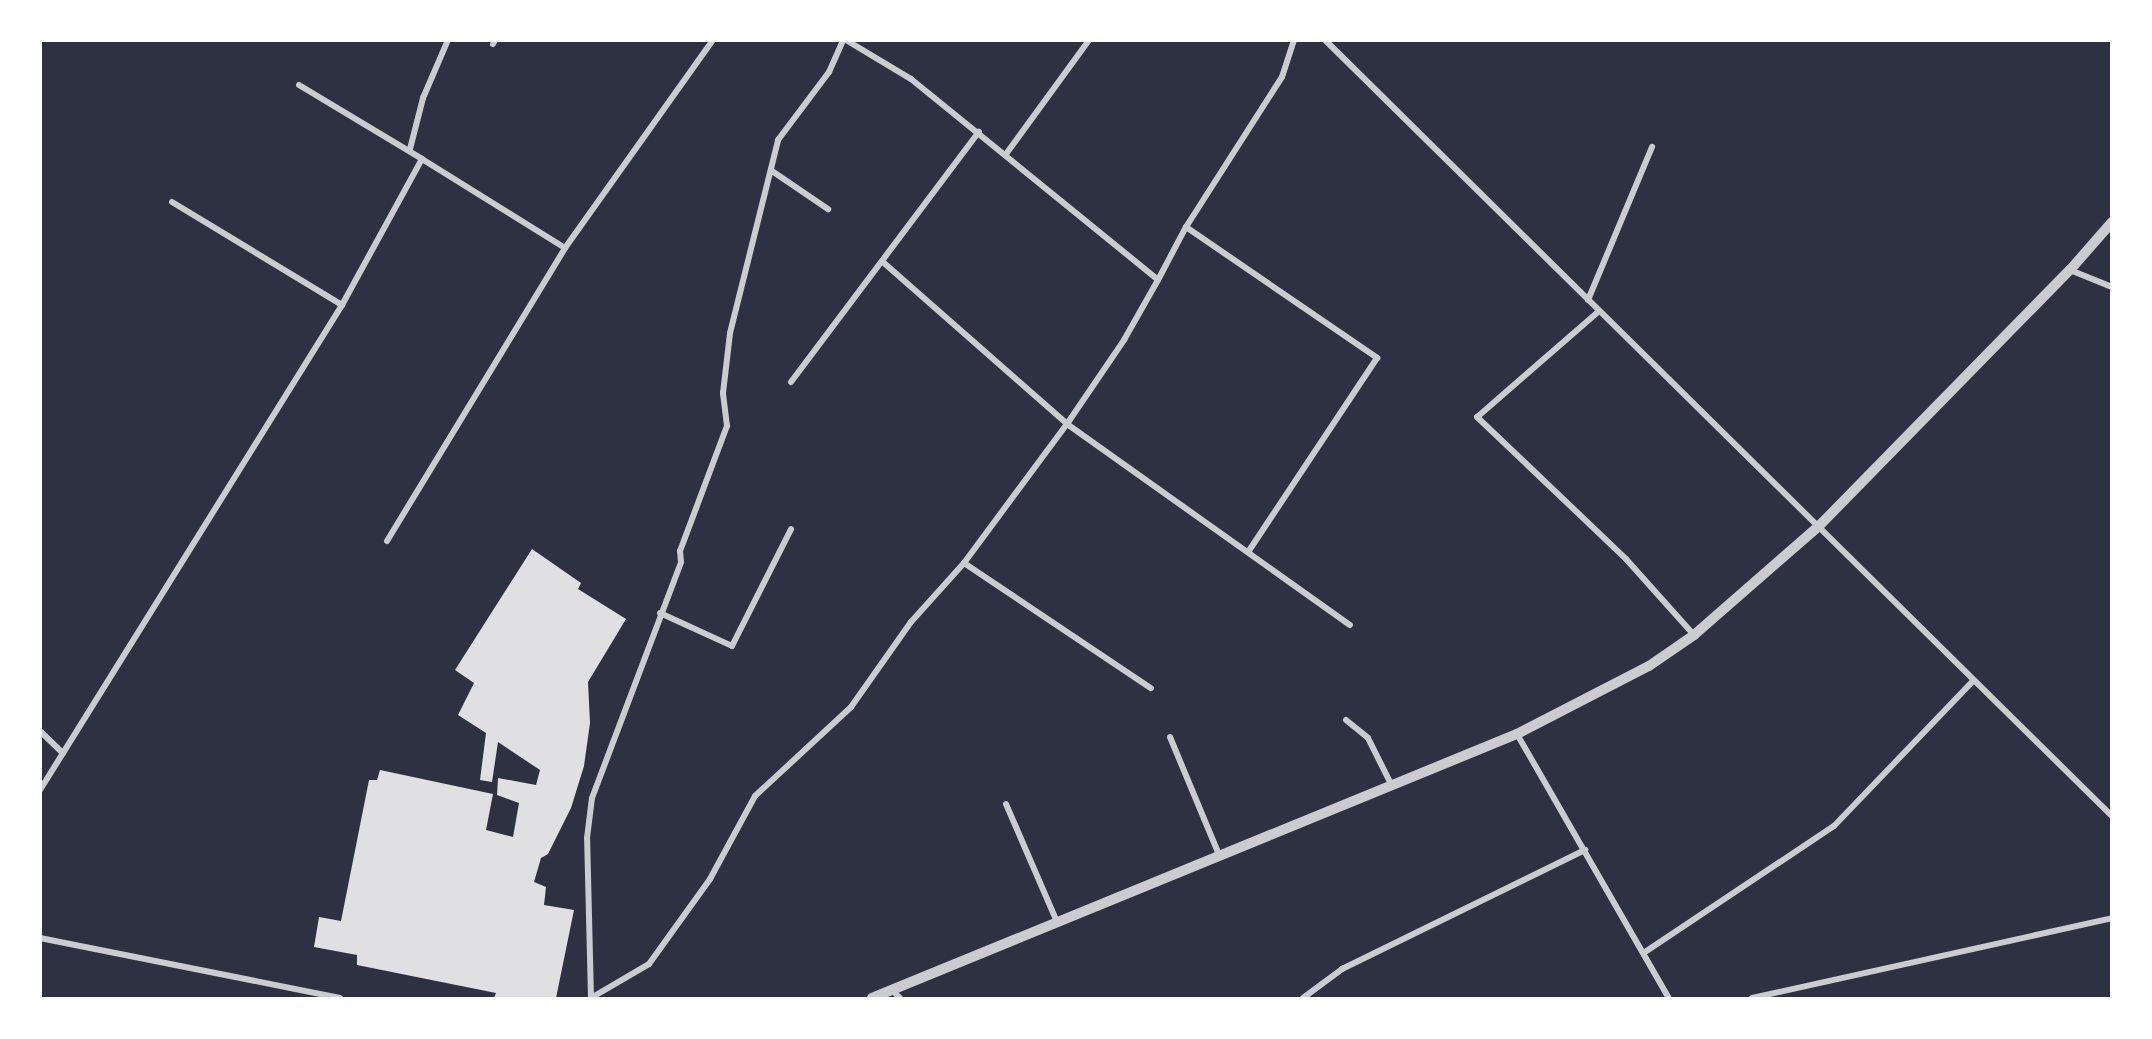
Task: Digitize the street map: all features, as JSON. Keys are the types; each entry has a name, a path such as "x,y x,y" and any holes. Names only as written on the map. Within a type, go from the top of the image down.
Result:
{"street":[{"path":"410,149 423,98 448,40"},
{"path":"387,542 565,248 713,40"},
{"path":"1158,280 979,132 911,79 845,40 829,72 778,140 730,333 723,393 727,426 592,798 587,838 591,998 649,964 710,879 755,796 851,707 910,622 964,562 1067,424 1124,340 1158,280 1186,227 1282,77 1294,40"},
{"path":"1006,154 1089,40"},
{"path":"1325,40 1598,312 1819,526 1973,681 2112,816"},
{"path":"299,85 410,149 422,159 565,248"},
{"path":"791,382 884,263 979,132"},
{"path":"1588,300 1652,147"},
{"path":"40,790 342,305 422,159"},
{"path":"772,171 828,209"},
{"path":"172,202 342,305"},
{"path":"872,999 896,995 1057,922 1517,734 1649,666 1694,635 1819,526 2070,270 2112,222"},
{"path":"1186,227 1377,358 1249,551"},
{"path":"884,263 1067,424 1249,551 1350,625"},
{"path":"2070,270 2112,287"},
{"path":"1598,312 1478,417 1626,559 1694,635"},
{"path":"660,614 732,646 791,529"},
{"path":"964,562 1151,688"},
{"path":"1645,952 1834,826 1973,681"},
{"path":"1346,720 1368,738 1391,784"},
{"path":"40,732 63,753"},
{"path":"1517,734 1645,952 1669,999"},
{"path":"1170,738 1220,857"},
{"path":"1006,804 1057,922"},
{"path":"1303,999 1342,969 1585,850"},
{"path":"1752,999 2112,918"},
{"path":"40,938 340,999"}],"building":[{"path":"532,549 581,583 578,589 626,619 588,682 590,723 584,766 571,808 548,854 541,858 534,882 546,887 544,905 574,910 556,998 494,998 496,993 357,965 357,955 314,947 319,917 341,921 369,780 377,780 380,770 493,794 486,830 513,837 519,803 497,795 498,778 536,785 540,770 498,742 492,782 480,780 486,733 458,715 474,683 455,670"}]}
